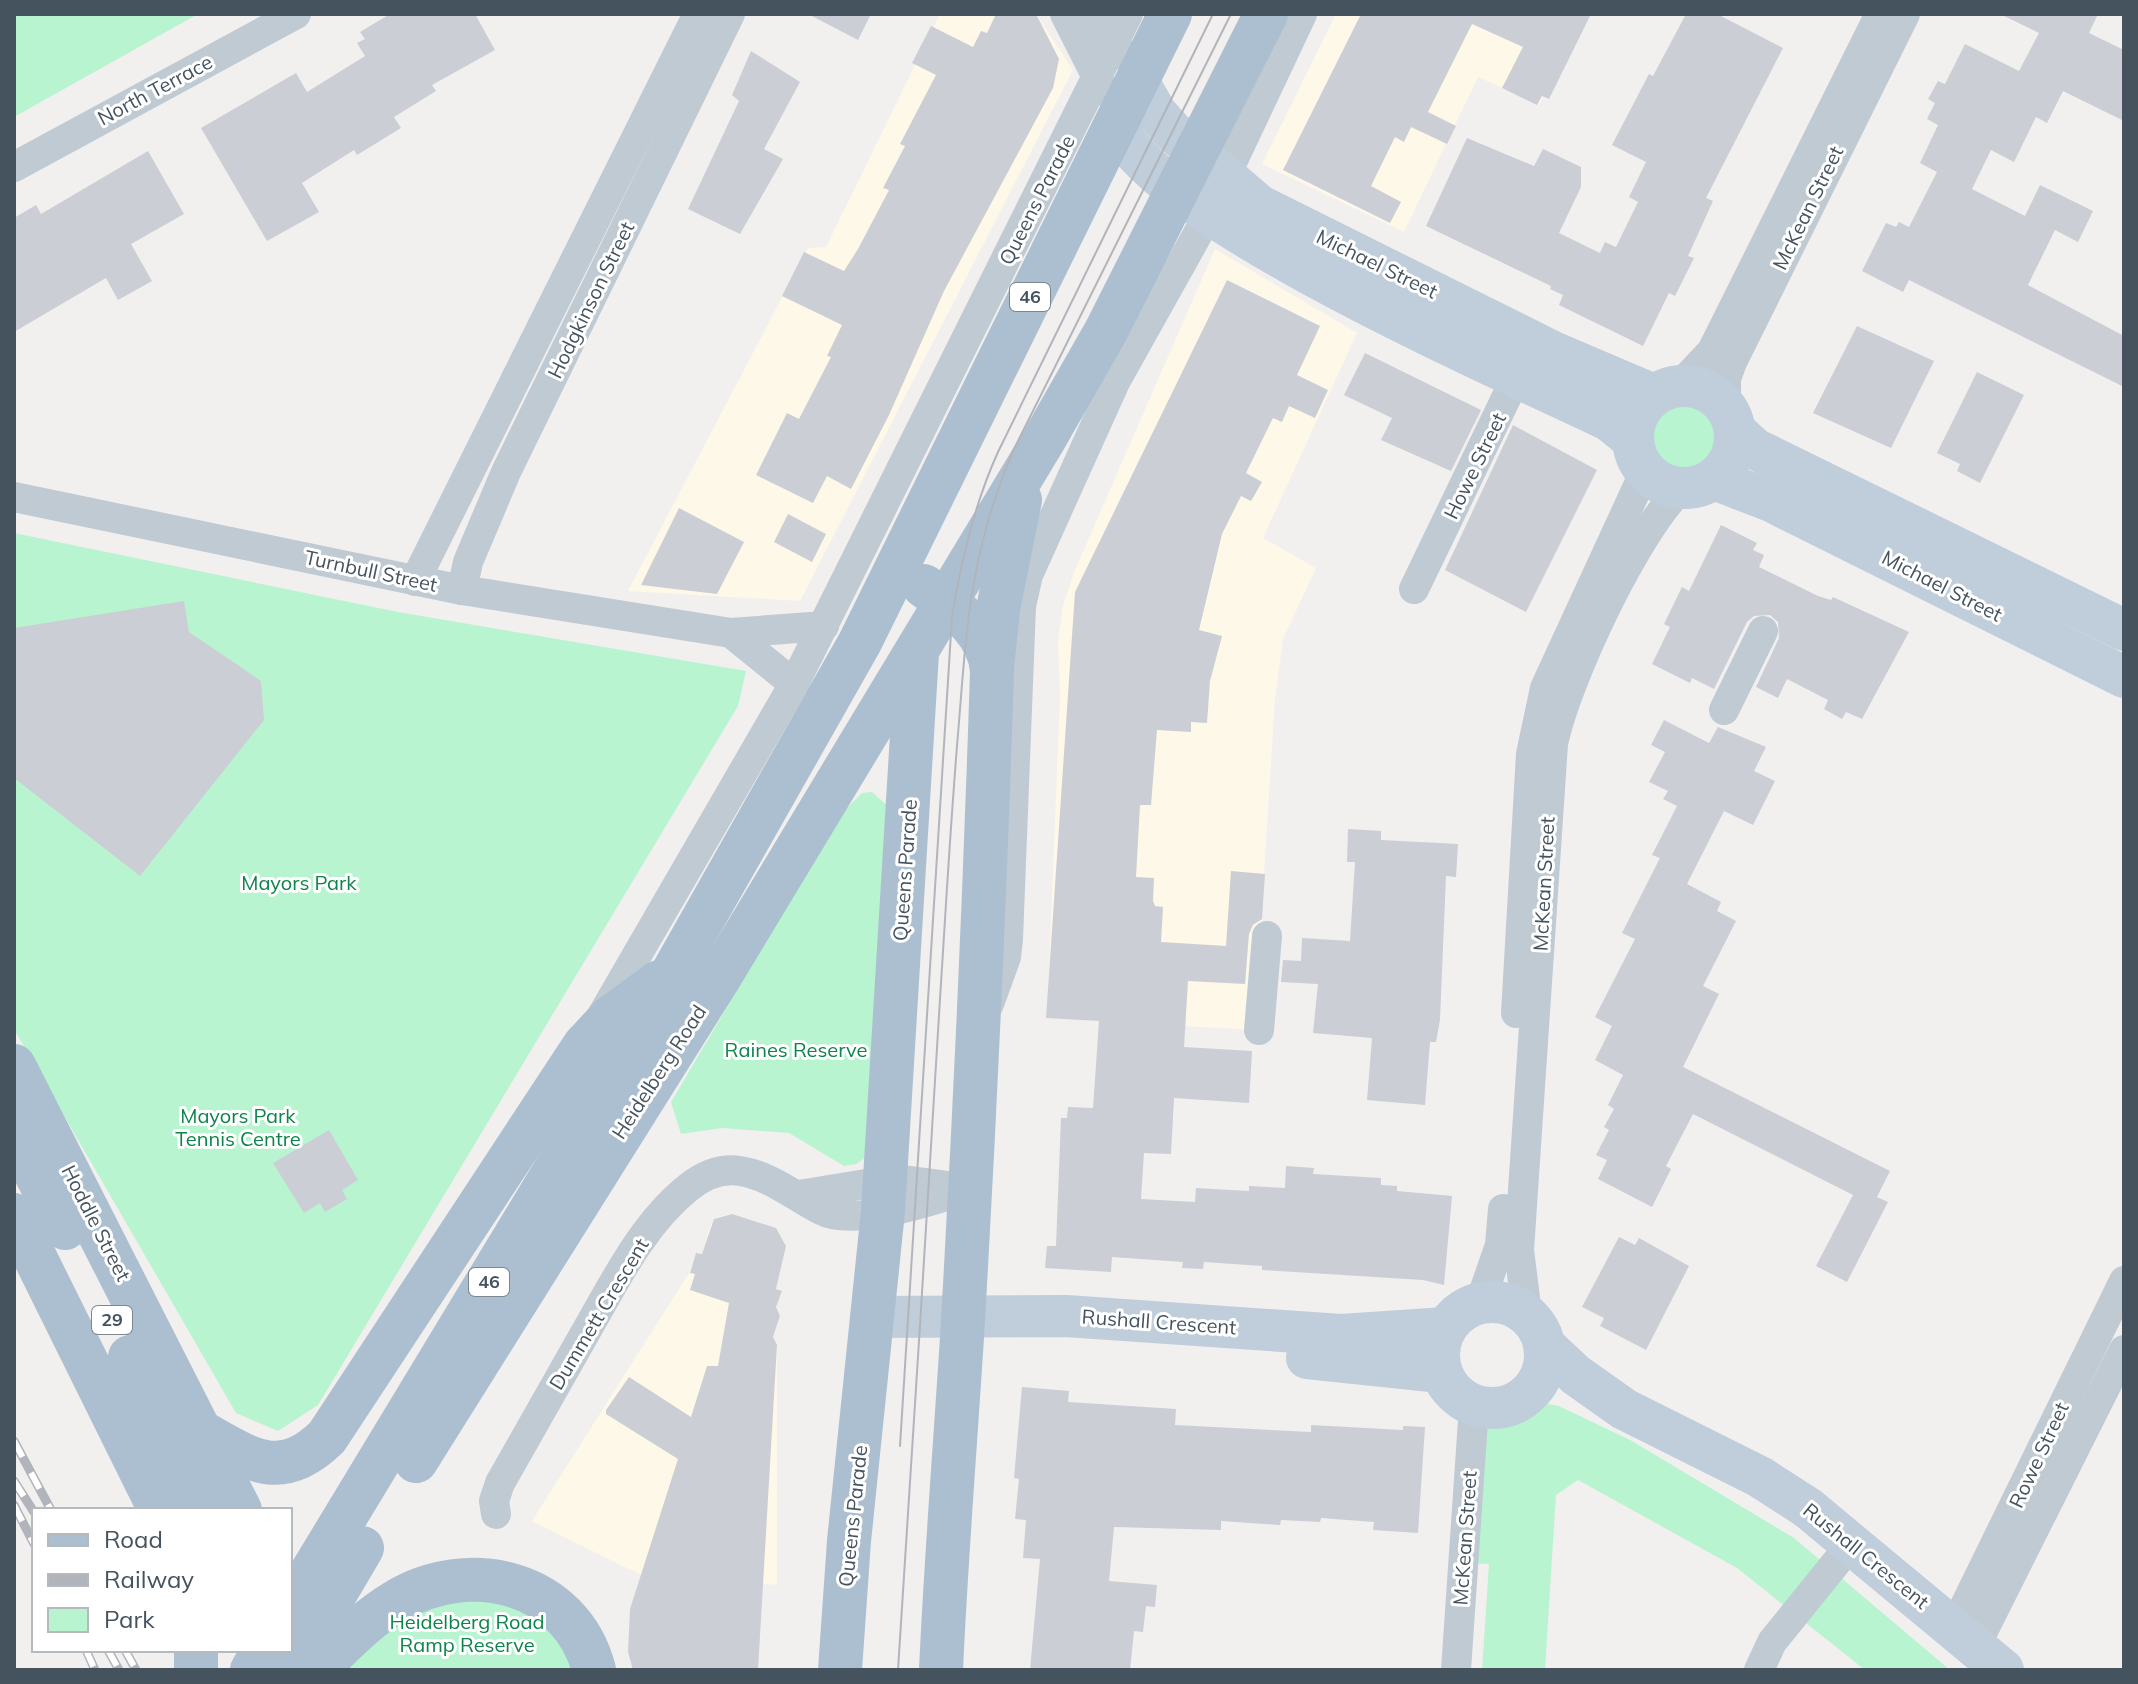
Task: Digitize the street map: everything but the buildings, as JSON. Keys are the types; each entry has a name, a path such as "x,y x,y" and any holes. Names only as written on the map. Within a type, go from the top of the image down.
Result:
{"main road":[{"name":"Queens Parade","path":"944,469 1018,277 1116,124 1118,79 1170,14"},
{"name":"46","path":"1025,471 1120,338 1201,184 1266,14"},
{"name":"Heidelberg Road","path":"290,1670 347,1543 900,568 901,516 944,469"},
{"name":"Heidelberg Road","path":"292,1606 347,1543 719,978 1025,471"},
{"path":"992,671 998,609 1025,471"},
{"name":"Queens Parade","path":"840,1670 884,1195 917,650 900,568"},
{"path":"900,568 946,602 979,633 988,651 992,671 1000,810 979,1026 962,1329 948,1504 941,1670"},
{"path":"837,780 878,779 908,811"},
{"path":"203,1433 244,1456 270,1464 302,1457 327,1437 584,1046 619,1010 674,971"},
{"name":"Hoddle Street","path":"14,1066 239,1508"},
{"name":"Hoddle Street","path":"14,1133 152,1400 203,1508"},
{"path":"14,1215 159,1508"},
{"path":"292,1621 315,1670 360,1626 424,1587 488,1578 519,1585 544,1597 574,1627 594,1670"},
{"path":"252,1670 264,1652"},
{"path":"266,1652 275,1670"}],"street":[{"name":"North Terrace","path":"14,167 296,14"},
{"name":"Hodgkinson Street","path":"415,581 698,14"},
{"name":"Hodgkinson Street","path":"462,590 468,562 506,472 730,14"},
{"path":"1065,14 1118,79"},
{"path":"1094,14 1114,43 1118,79"},
{"path":"1114,43 1128,14"},
{"path":"1201,184 1302,14"},
{"name":"McKean Street","path":"1666,391 1712,351 1880,14"},
{"name":"McKean Street","path":"1730,419 1726,379 1732,362 1905,14"},
{"name":"Michael Street","path":"1118,79 1162,120 1201,184"},
{"name":"Queens Parade","path":"584,1046 794,684 824,626 901,516 1118,79"},
{"name":"Michael Street","path":"1116,124 1134,154 1201,184 1321,279 1386,290 1525,359 1610,421 1638,455"},
{"path":"1000,810 1021,606 1028,575 1120,338"},
{"name":"Michael Street","path":"1525,359 1666,391"},
{"name":"Howe Street","path":"1414,589 1525,359"},
{"path":"1697,387 1713,394 1730,419 1731,458 1698,484 1675,488 1638,455 1634,423 1666,391 1697,387"},
{"name":"Michael Street","path":"1730,419 1755,449 2124,630"},
{"name":"McKean Street","path":"1480,1303 1500,1245 1531,754 1537,717 1545,688 1638,455"},
{"name":"Michael Street","path":"1698,484 1771,501 2124,677"},
{"name":"McKean Street","path":"1536,1330 1519,1250 1553,744 1568,690 1640,545 1663,506 1698,484"},
{"name":"Turnbull Street","path":"14,497 462,590 731,633 824,626"},
{"path":"1724,710 1763,631"},
{"name":"Turnbull Street","path":"731,633 794,684"},
{"path":"1259,1030 1267,936"},
{"name":"Dummett Crescent","path":"496,1514 494,1501 500,1483 618,1276 677,1198 700,1179 728,1169 767,1178 833,1215 916,1180 969,1189"},
{"name":"Rowe Street","path":"1974,1652 2124,1281"},
{"path":"1480,1303 1512,1305 1536,1330 1542,1373 1526,1397 1510,1406 1492,1409 1474,1406 1448,1387 1441,1372 1438,1357 1446,1328 1455,1317 1480,1303"},
{"name":"Rushall Crescent","path":"870,1330 962,1329 1066,1316 1341,1335 1446,1328"},
{"name":"Rushall Crescent","path":"962,1329 1040,1339 1352,1361 1441,1372"},
{"name":"Rushall Crescent","path":"1536,1330 1576,1375 1624,1409 1760,1477 1974,1652"},
{"name":"Rowe Street","path":"1974,1652 2124,1350"},
{"name":"Rushall Crescent","path":"1526,1397 1538,1392 1554,1392 1624,1409"},
{"name":"McKean Street","path":"1456,1670 1474,1406"},
{"path":"1759,1670 1772,1642 1847,1549"}],"shaded area":[{"path":"940,14 1036,14 1073,70 800,601 628,591 808,248 826,247"},
{"path":"1336,14 1584,14 1539,105 1478,77 1404,232 1262,164"},
{"path":"1215,249 1357,333 1263,538 1316,568 1283,639 1275,699 1254,1030 1047,1018 1060,696 1058,640 1063,606 1075,570"},
{"path":"732,1214 776,1228 786,1246 776,1289 782,1291 776,1307 780,1316 773,1339 777,1347 777,1585 639,1574 532,1521 689,1273 696,1253 702,1254 711,1224 718,1217"}],"green space":[{"path":"14,14 198,14 14,117"},
{"path":"1683,399 1703,405 1713,415 1719,435 1713,455 1703,465 1683,471 1663,465 1653,455 1647,435 1653,415 1663,405"},
{"name":"Mayors Park","path":"14,533 398,612 746,671 738,706 318,1405 278,1431 236,1413 14,1029"},
{"name":"Raines Reserve","path":"872,792 890,808 865,1158 856,1164 844,1166 789,1133 722,1128 681,1134 671,1102 841,814 862,793"},
{"path":"1542,1403 1559,1406 1632,1441 1794,1538 1950,1670 1865,1670 1737,1568 1578,1480 1556,1495 1545,1670 1482,1670 1489,1564 1468,1563 1476,1437 1492,1426"},
{"name":"Heidelberg Road Ramp Reserve","path":"473,1595 542,1615 576,1670 341,1670 368,1643 400,1620 436,1604"}],"tram line":[{"path":"900,1446 952,617 969,533 998,452 1213,14"},
{"path":"898,1670 954,791 965,650 980,552 999,486 1013,451 1231,14"}],"railway":[{"path":"14,1441 50,1508"},
{"path":"14,1481 32,1509"},
{"path":"14,1505 32,1540"},
{"path":"87,1652 95,1670"},
{"path":"109,1652 119,1670"},
{"path":"126,1652 136,1670"}],"park label":[{"name":"Mayors Park Tennis Centre","path":"238,1128"}]}
